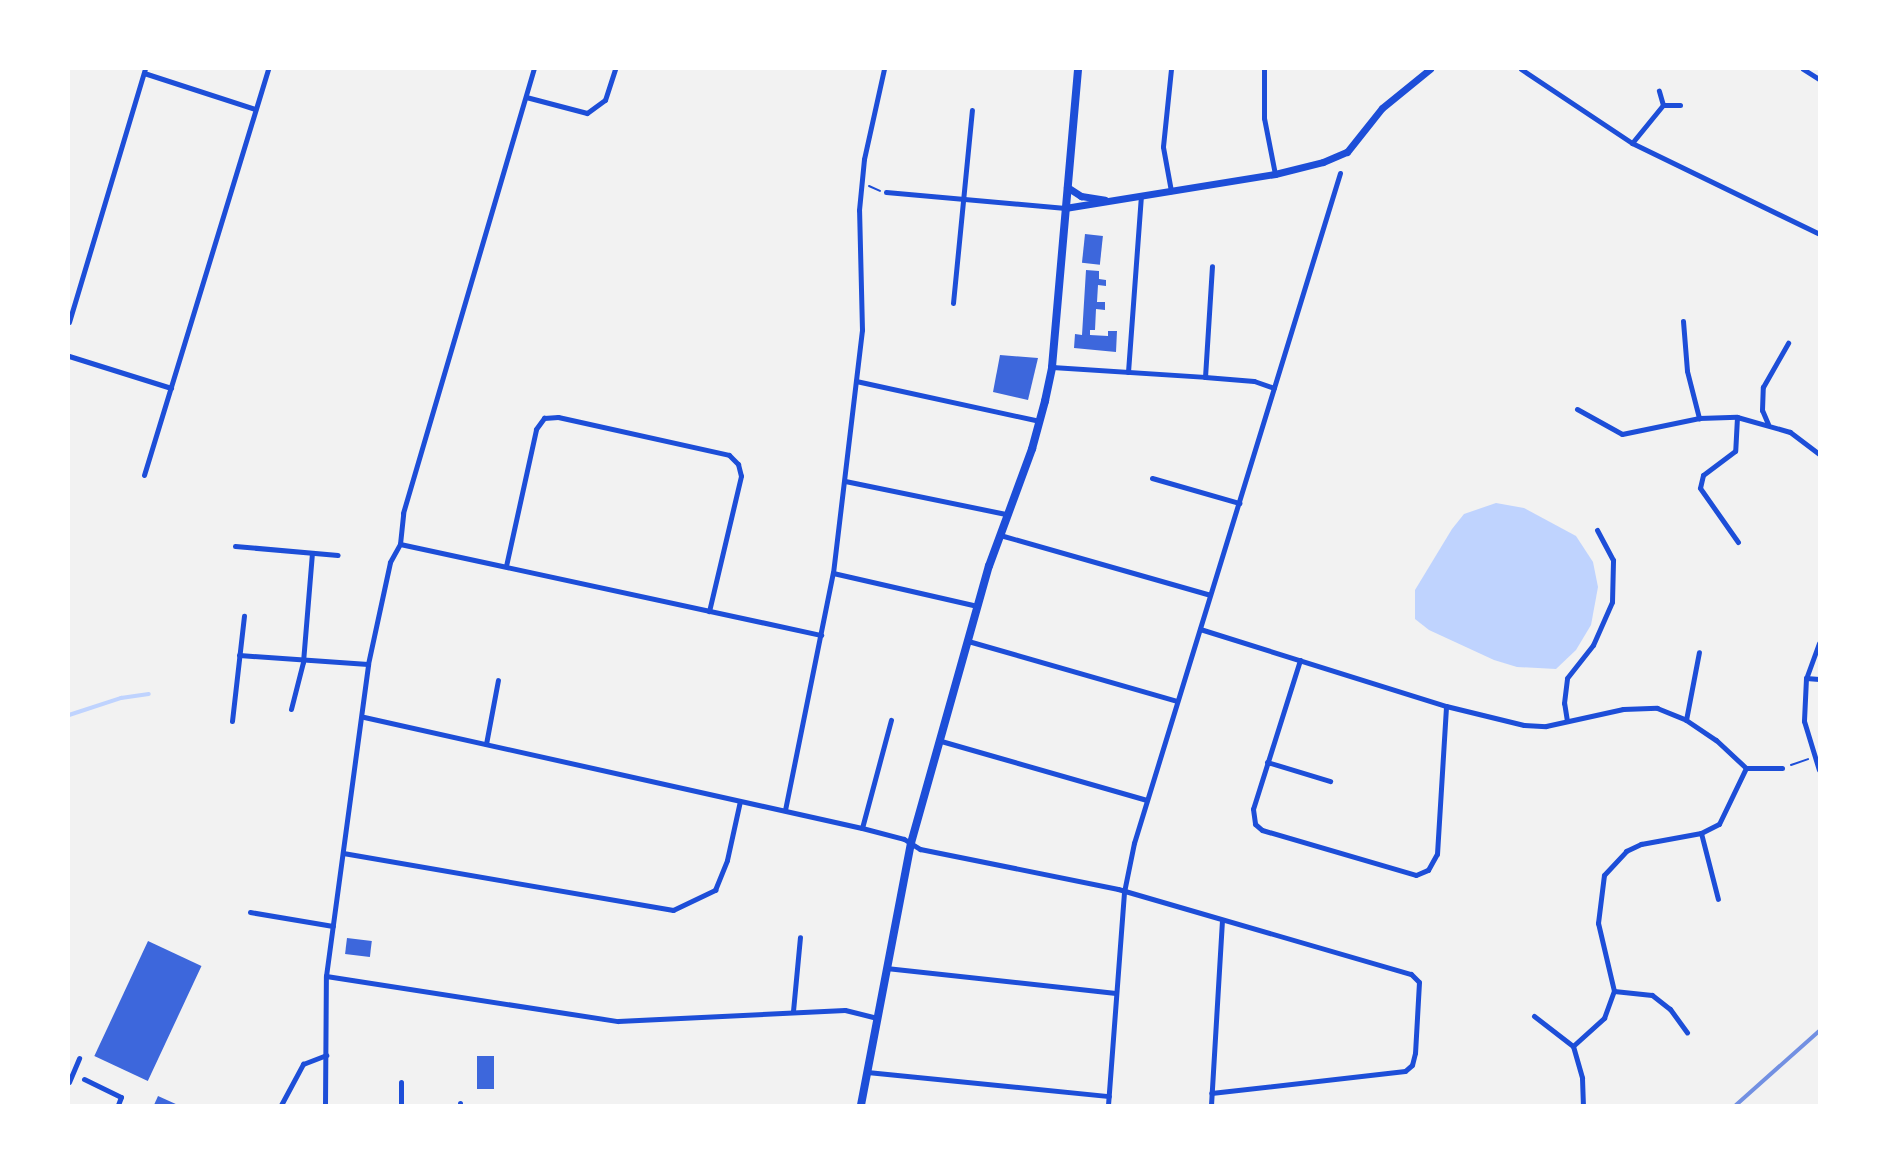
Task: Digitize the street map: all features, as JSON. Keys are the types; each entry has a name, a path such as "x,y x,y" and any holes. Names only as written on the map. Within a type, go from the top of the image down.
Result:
{"main road":[{"path":"861,1105 912,843 977,606 1006,514 1040,421 1052,367 1078,69"}],"street":[{"path":"144,475 268,69"},
{"path":"325,1105 326,976 364,717 368,664 390,562 400,544 403,513 534,69"},
{"path":"526,97 586,113 605,100 615,69"},
{"path":"785,810 833,573 862,330 858,235 861,185 884,69"},
{"path":"1171,69 1163,147 1172,191"},
{"path":"1264,69 1264,118 1275,174"},
{"path":"885,192 1065,208 1275,174 1347,152 1382,108 1430,69"},
{"path":"1521,69 1632,143 1819,234"},
{"path":"1803,69 1819,79"},
{"path":"69,322 145,71 255,109"},
{"path":"1659,91 1663,105"},
{"path":"1632,143 1663,105"},
{"path":"1663,105 1680,105"},
{"path":"953,303 972,110"},
{"path":"1108,1105 1124,892 1147,800 1340,173"},
{"path":"1067,187 1086,198 1110,200"},
{"path":"1128,372 1141,197"},
{"path":"1205,377 1212,266"},
{"path":"1683,321 1687,371 1699,418"},
{"path":"1768,424 1762,410 1763,387 1788,343"},
{"path":"69,356 171,388"},
{"path":"1052,367 1254,381 1274,388"},
{"path":"856,381 1040,421"},
{"path":"1577,409 1622,435 1699,418 1737,417 1790,432 1819,453"},
{"path":"506,566 536,429 544,418 558,417 729,455 738,464 741,476 709,611"},
{"path":"1737,417 1735,451 1703,475 1700,488 1738,542"},
{"path":"1152,478 1239,502"},
{"path":"845,481 1006,514"},
{"path":"1567,721 1564,703 1567,678 1593,645 1612,603 1613,560 1597,531"},
{"path":"1000,534 1210,595"},
{"path":"400,544 821,635"},
{"path":"235,546 338,555"},
{"path":"291,709 303,662 312,553"},
{"path":"833,573 977,606"},
{"path":"232,721 244,616"},
{"path":"1200,629 1446,706 1524,725 1546,726 1623,709 1657,708 1686,720 1716,740 1746,768 1782,768"},
{"path":"968,641 1177,701"},
{"path":"1819,643 1806,678 1804,721 1813,758 1819,770"},
{"path":"1686,720 1699,652"},
{"path":"239,655 303,662 368,664"},
{"path":"1300,660 1253,809 1255,824 1262,830 1420,875 1436,859 1446,706"},
{"path":"1806,678 1819,679"},
{"path":"486,744 498,680"},
{"path":"364,717 862,828 912,843 920,849 1124,892 1411,974 1419,982 1415,1053 1412,1065 1405,1071 1211,1093"},
{"path":"862,828 891,720"},
{"path":"940,741 1147,800"},
{"path":"1267,762 1330,781"},
{"path":"1573,1046 1604,1018 1614,991 1598,923 1604,875 1626,851 1641,844 1701,833 1719,824 1746,768"},
{"path":"343,854 674,910 715,890 727,860 740,801"},
{"path":"1701,833 1718,899"},
{"path":"250,912 333,926"},
{"path":"1211,1105 1222,921"},
{"path":"793,1011 800,937"},
{"path":"886,968 1116,993"},
{"path":"326,976 618,1021 845,1010 878,1018"},
{"path":"1614,991 1652,994 1670,1009 1687,1032"},
{"path":"1534,1016 1573,1046 1582,1078 1583,1105"},
{"path":"281,1105 303,1064 326,1055"},
{"path":"69,1082 79,1058"},
{"path":"867,1072 1109,1096"},
{"path":"84,1079 121,1097 118,1105"},
{"path":"401,1082 401,1105"}],"path":[{"path":"861,185 885,192"},
{"path":"1782,768 1813,758"}],"water":[{"path":"1496,503 1524,508 1576,536 1593,562 1598,587 1591,625 1576,650 1556,669 1517,667 1494,660 1429,630 1415,619 1415,590 1452,529 1464,514"}],"building":[{"path":"1085,234 1103,236 1100,265 1082,263"},
{"path":"1086,270 1099,271 1099,279 1106,280 1106,286 1098,285 1097,302 1105,302 1105,310 1096,309 1095,330 1090,330 1090,335 1108,336 1108,331 1117,331 1116,352 1074,348 1075,334 1082,335"},
{"path":"1000,355 1038,358 1028,400 993,392"},
{"path":"347,938 372,941 370,957 345,954"},
{"path":"148,941 201,966 148,1081 94,1056"},
{"path":"477,1056 494,1056 494,1089 477,1089"},
{"path":"158,1096 178,1105 154,1105"}],"waterway":[{"path":"69,715 121,698 149,694"}],"railway":[{"path":"1736,1105 1819,1031"}]}
